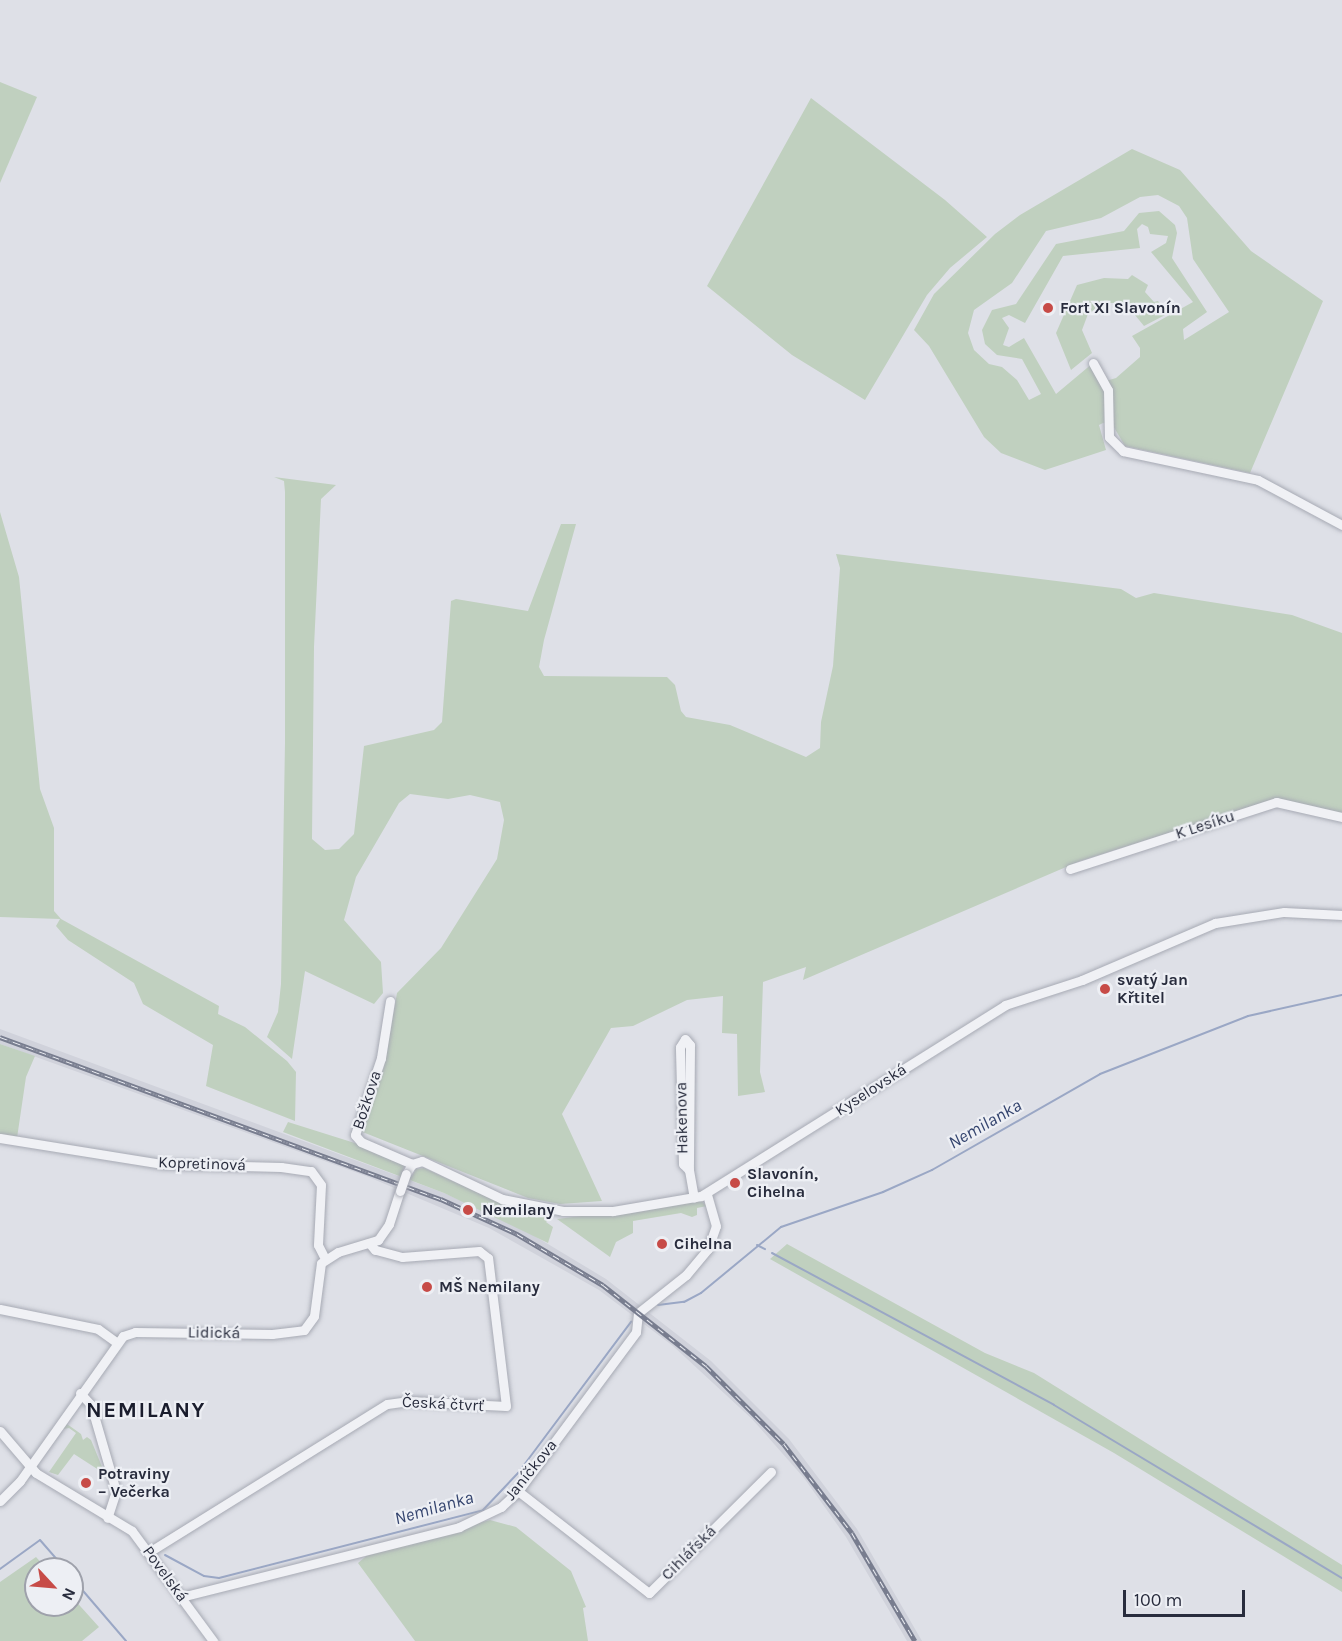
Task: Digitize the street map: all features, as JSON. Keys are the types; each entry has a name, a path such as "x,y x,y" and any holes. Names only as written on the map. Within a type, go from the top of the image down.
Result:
{"street":[{"path":"1093,363 1108,390 1109,437 1123,451 1258,480 1342,525"},
{"name":"K Lesíku","path":"1070,869 1276,802 1342,817"},
{"name":"Kyselovská","path":"412,1164 425,1162 498,1198 540,1209 605,1212 694,1198 707,1194 1005,1005 1082,980 1215,922 1284,912 1342,915"},
{"name":"Božkova","path":"390,1001 381,1058 355,1135 362,1142 412,1164"},
{"name":"Hakenova","path":"685,1039 690,1045 689,1170 682,1164 680,1047 685,1039"},
{"name":"Kopretinová","path":"0,1138 152,1162 308,1170 317,1175 321,1185 318,1245 325,1259"},
{"path":"325,1259 370,1244 388,1227 406,1174 412,1164"},
{"path":"689,1170 694,1198"},
{"name":"Janíčkova","path":"181,1597 459,1527 488,1516 518,1491 636,1332 638,1313 686,1275 711,1243 716,1226 707,1194"},
{"name":"Česká čtvrť","path":"149,1552 387,1404 409,1401 506,1406 499,1334 485,1254 468,1251 402,1257 375,1250 370,1244"},
{"name":"Lidická","path":"116,1342 135,1332 272,1334 302,1331 313,1319 317,1273 325,1259"},
{"path":"0,1310 98,1329 116,1342 29,1466 0,1501"},
{"path":"80,1393 92,1406 116,1491 107,1518"},
{"name":"Povelská","path":"0,1431 29,1466 107,1518 132,1531 213,1641"},
{"name":"Cihlářská","path":"518,1491 649,1593 771,1472"}],"shaded area":[{"path":"0,1029 444,1193 523,1229 606,1279 711,1361 789,1439 857,1529 922,1641 907,1641 846,1537 804,1478 752,1419 673,1346 599,1290 489,1228 366,1176 0,1044"}],"green space":[{"path":"0,82 37,97 0,183"},
{"path":"811,98 945,200 987,237 950,268 927,295 865,400 792,355 707,286"},
{"path":"1132,149 1180,170 1251,251 1323,301 1250,473 1125,446 1112,424 1099,425 1106,450 1045,470 1001,453 984,437 929,346 914,330 934,294 995,234 1020,215","holes":["1158,195 1179,206 1187,218 1193,259 1229,312 1184,340 1183,329 1207,312 1172,258 1177,233 1175,225 1159,211 1139,213 1124,231 1056,244 1016,304 992,310 982,330 985,344 997,355 1022,359 1041,394 1029,400 1017,380 1002,367 989,364 974,350 968,333 974,310 1012,283 1046,231 1101,218 1140,197","1142,224 1148,227 1150,234 1168,236 1166,243 1151,252 1193,302 1132,336 1140,348 1140,357 1116,378 1106,381 1093,363 1056,394 1024,338 1009,347 1003,345 1009,328 1002,318 1009,315 1025,323 1063,256 1140,248 1137,229"]},
{"path":"1132,275 1148,285 1145,292 1154,302 1158,301 1167,314 1144,326 1125,303 1104,303 1088,314 1082,330 1092,353 1071,370 1056,333 1077,285 1104,278 1128,279"},
{"path":"274,477 336,485 321,499 314,647 312,839 325,850 339,849 354,834 364,746 434,730 442,722 451,601 456,599 528,611 561,524 576,524 544,640 539,667 544,676 667,677 675,685 681,711 686,717 730,725 806,757 820,748 821,722 833,666 840,568 836,554 1121,589 1136,598 1154,593 1292,615 1342,633 1342,813 1276,799 1080,861 803,980 806,967 763,982 760,1072 765,1092 738,1096 737,1034 722,1033 723,996 687,1000 633,1026 611,1028 562,1114 602,1201 560,1204 528,1198 360,1131 384,1067 397,993 441,948 497,859 504,820 500,802 470,795 448,799 410,794 399,803 356,877 344,920 381,962 383,993 374,1004 305,971 292,1059 267,1037 278,1012 281,984 285,742 285,492 284,481"},
{"path":"0,512 19,577 40,789 54,828 54,911 61,919 219,1006 218,1014 245,1027 287,1061 296,1072 295,1121 206,1086 213,1045 143,1004 134,983 68,940 56,926 60,919 0,917"},
{"path":"0,1044 35,1056 26,1077 17,1138 0,1136"},
{"path":"288,1122 361,1145 404,1165 403,1172 412,1176 416,1169 424,1168 503,1204 551,1216 546,1222 553,1227 548,1243 444,1193 283,1132"},
{"path":"701,1201 707,1206 697,1208 697,1215 692,1217 681,1213 633,1221 633,1233 616,1242 610,1257 557,1219"},
{"path":"787,1244 985,1353 1034,1373 1342,1565 1342,1592 1114,1453 770,1259"},
{"path":"67,1424 81,1434 83,1440 87,1437 91,1440 105,1474 74,1454 58,1475 49,1472 76,1433 69,1428 63,1429"},
{"path":"490,1520 516,1527 571,1571 586,1607 583,1608 588,1641 415,1641 358,1563 371,1552"},
{"path":"24,1565 24,1617 84,1617 84,1610 99,1627 82,1641 0,1641 0,1582"}],"waterway":[{"name":"Nemilanka","path":"658,1305 684,1302 701,1293 781,1227 883,1192 932,1170 1100,1074 1248,1016 1342,995"},
{"path":"757,1245 765,1249"},
{"path":"772,1253 1054,1405 1342,1578"},
{"name":"Nemilanka","path":"165,1555 204,1576 219,1578 483,1510 518,1473 631,1322"},
{"name":"Nemilanka","path":"0,1569 40,1540 55,1557"},
{"path":"84,1592 126,1641"}],"railway":[{"path":"0,1037 441,1199 517,1234 603,1285 706,1366 784,1444 852,1533 915,1641"}],"place":[{"name":"Fort XI Slavonín","path":"1048,308"},
{"name":"svatý Jan Křtitel","path":"1105,989"},
{"name":"Slavonín, Cihelna","path":"735,1183"},
{"name":"Nemilany","path":"468,1210"},
{"name":"Cihelna","path":"662,1244"},
{"name":"MŠ Nemilany","path":"427,1287"},
{"name":"Potraviny – Večerka","path":"86,1483"}],"district":[{"name":"NEMILANY","path":"146,1411"}]}
